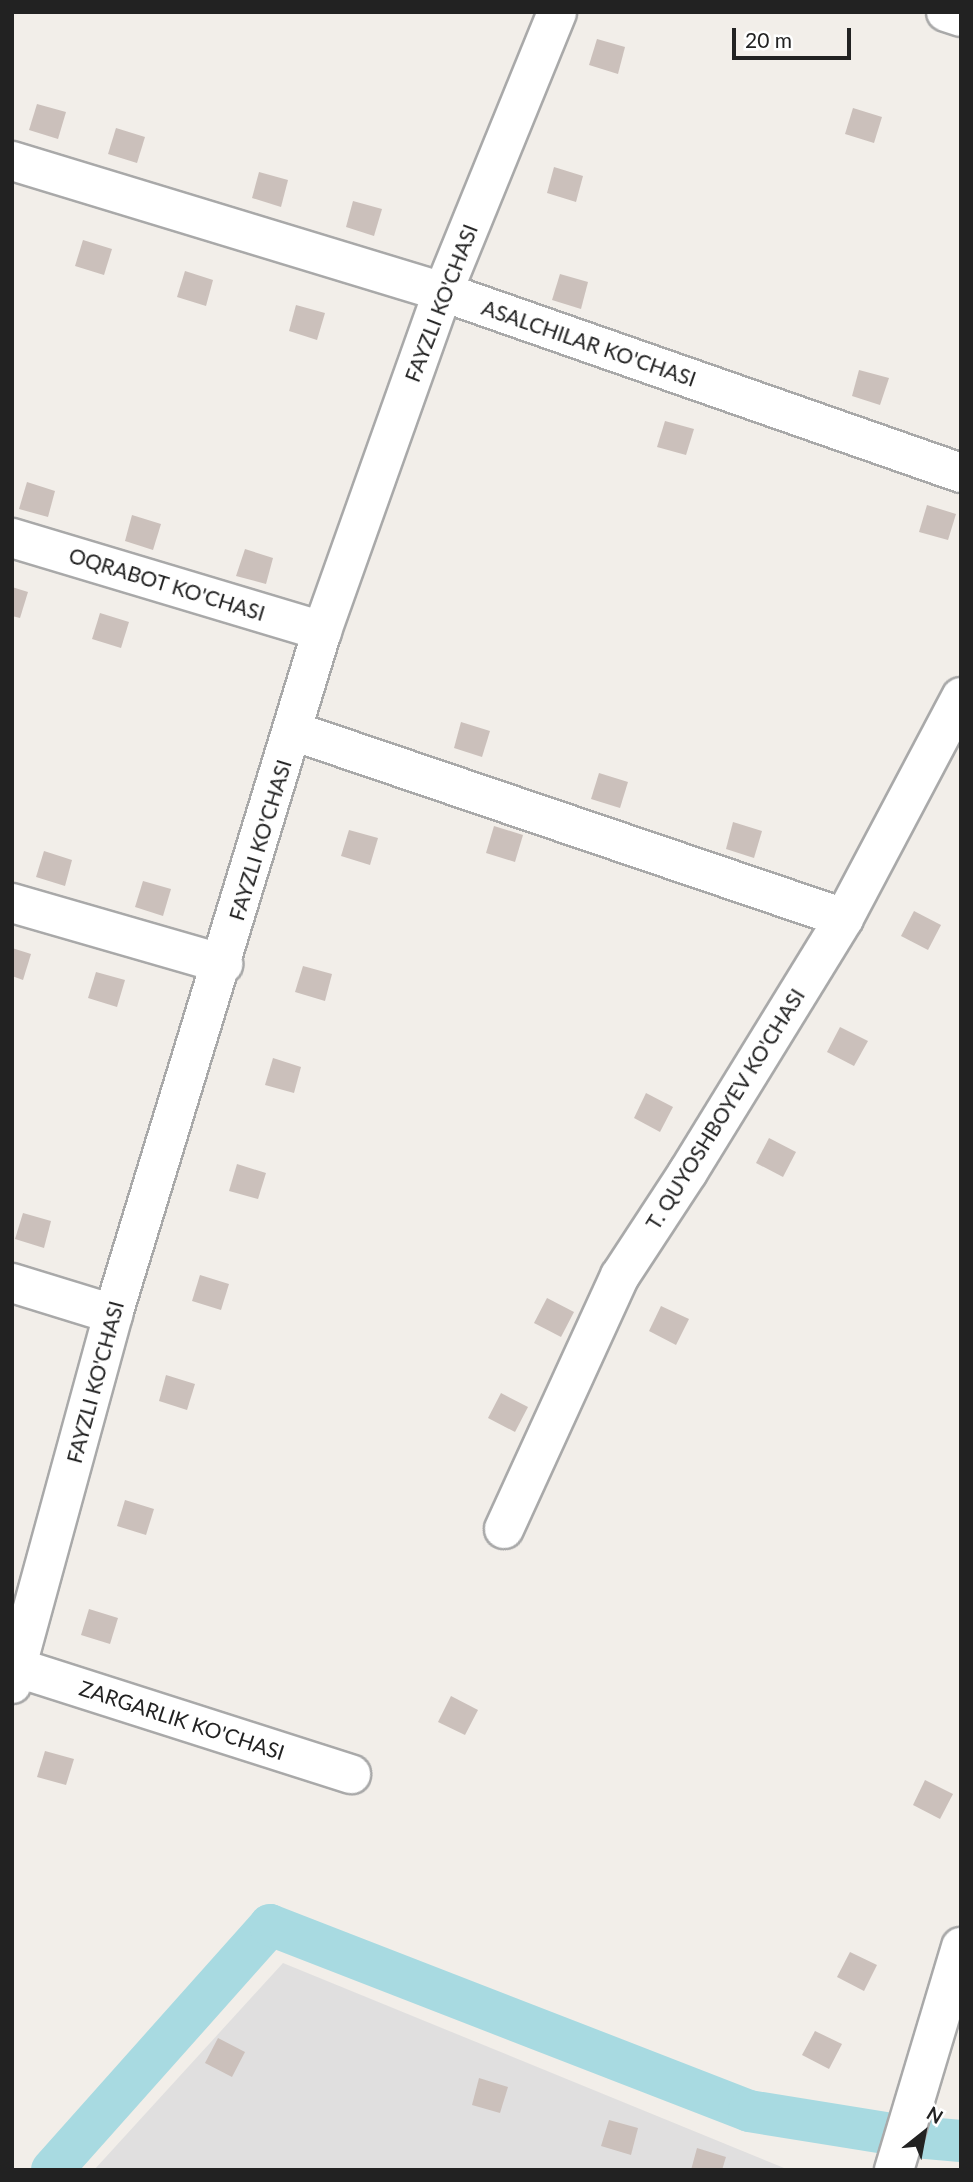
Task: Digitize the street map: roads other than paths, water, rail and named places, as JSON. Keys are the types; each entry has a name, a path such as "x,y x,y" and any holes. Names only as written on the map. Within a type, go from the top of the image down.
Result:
{"street":[{"name":"FAYZLI KO'CHASI","path":"14,1673 113,1314 223,964 322,631 443,292 557,12"},
{"path":"946,12 961,17"},
{"name":"ASALCHILAR KO'CHASI","path":"12,161 443,292 961,473"},
{"name":"OQRABOT KO'CHASI","path":"12,538 322,631"},
{"name":"T. QUYOSHBOYEV KO'CHASI","path":"504,1529 620,1276 688,1172 844,918 961,697"},
{"path":"293,731 844,918"},
{"path":"12,903 223,964"},
{"path":"12,1283 113,1314"},
{"name":"ZARGARLIK KO'CHASI","path":"14,1673 351,1774"},
{"path":"894,2170 961,1947"}],"waterway":[{"path":"52,2170 270,1925 749,2111 904,2136 961,2141"}]}
